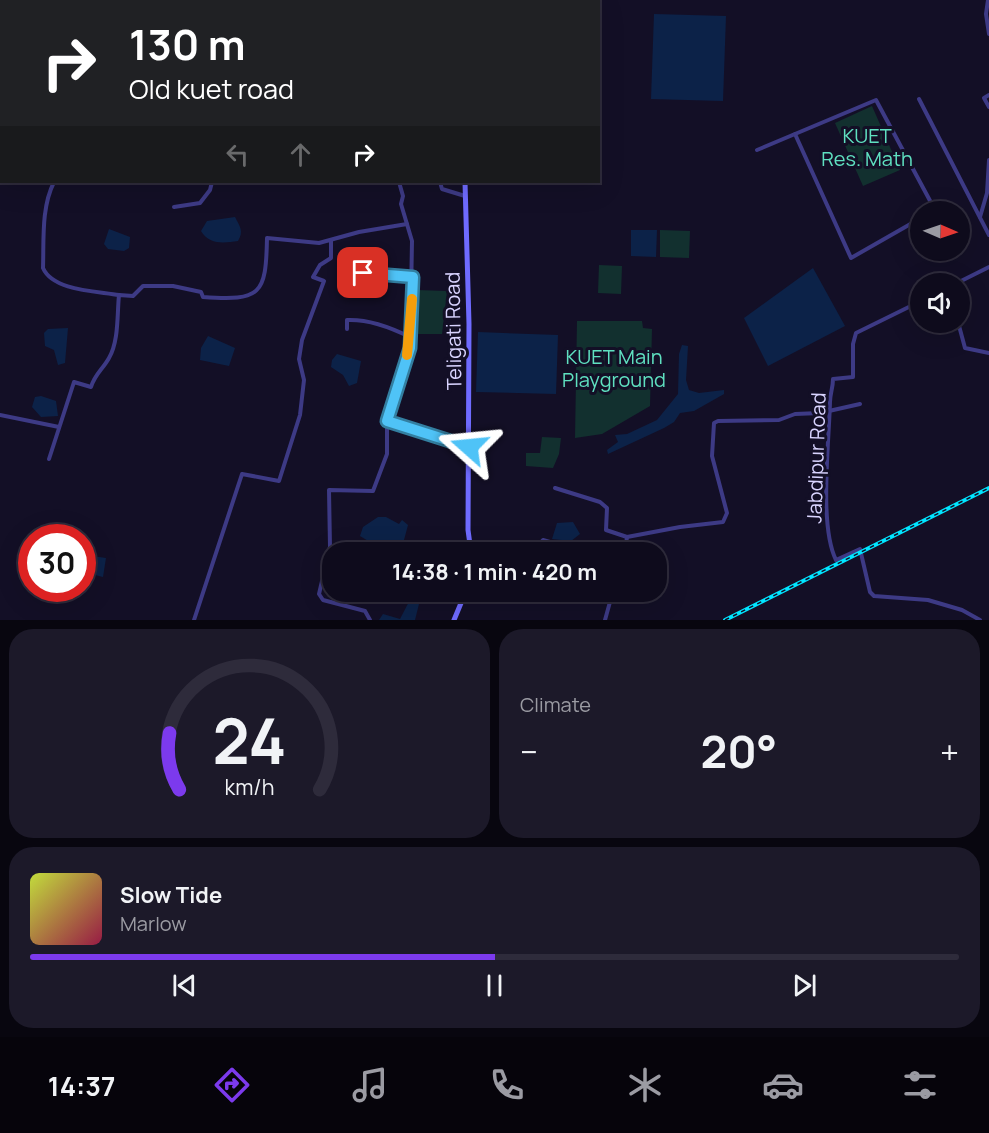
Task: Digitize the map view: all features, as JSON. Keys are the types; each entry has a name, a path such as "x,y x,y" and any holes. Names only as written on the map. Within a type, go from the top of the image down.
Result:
{"main road":[{"name":"Teligati Road","path":"465,183 470,542"},
{"path":"454,620 461,602"}],"street":[{"path":"988,0 986,14 989,34"},
{"path":"989,95 984,98 989,107"},
{"path":"919,99 989,235"},
{"path":"757,150 876,100 930,201"},
{"path":"795,134 851,258 910,224"},
{"path":"980,218 987,193 989,160"},
{"path":"53,183 49,191 44,222 43,268 46,274 63,284 119,295 133,296 143,286 162,286 191,289 201,292 203,297 241,298 254,292 266,278 267,238 319,243 360,232 407,224"},
{"path":"174,207 200,203 210,190 212,183"},
{"path":"370,620 365,611 323,600 319,594 329,561 328,490 373,491 387,454 387,421 410,348 412,241 401,204 403,196 399,183"},
{"path":"440,183 442,189 466,197"},
{"path":"194,620 242,474 279,481 300,414 304,380 299,359 302,340 324,281 313,277 320,265 331,258 331,240"},
{"path":"970,276 989,267"},
{"path":"363,273 413,277"},
{"path":"49,459 74,382 91,387 94,375 109,359 114,345 119,295"},
{"name":"Jabdipur Road","path":"910,306 855,333 852,344 855,372 853,377 833,379 826,495 829,546 836,560 860,549 870,592 874,596 928,600 962,610 980,620"},
{"path":"347,329 347,320 355,320 388,327 410,337"},
{"path":"961,333 965,348 989,353"},
{"path":"555,488 600,502 608,508 606,530 627,537 680,526 723,522 726,513 725,506 712,456 714,423 779,420 795,414 860,404"},
{"path":"0,415 59,427"},
{"path":"387,421 469,447"},
{"path":"626,542 627,537"},
{"path":"605,620 610,602"}],"green space":[{"name":"KUET Res. Math","path":"872,106 900,170 863,186 835,123"},
{"path":"660,230 690,231 689,258 660,257"},
{"path":"599,265 622,266 621,294 598,293"},
{"path":"416,290 447,291 442,334 414,334"},
{"name":"KUET Main Playground","path":"577,321 642,321 643,328 652,329 650,406 602,434 575,438"},
{"path":"542,437 561,438 559,454 553,468 526,466 526,453 540,453"}],"water":[{"path":"654,14 726,16 723,101 651,99"},
{"path":"235,217 241,232 238,241 213,241 204,236 201,231 207,221"},
{"path":"109,229 130,237 129,248 124,251 108,249 104,244"},
{"path":"631,230 657,230 656,257 631,256"},
{"path":"813,268 845,326 768,366 744,318"},
{"path":"68,328 65,363 58,365 54,350 45,346 44,333 48,329"},
{"path":"478,332 558,335 556,394 476,392"},
{"path":"208,336 235,348 229,366 200,360 201,348"},
{"path":"682,345 688,346 686,380 689,390 699,393 724,390 724,394 694,411 680,413 674,422 664,428 608,454 607,450 618,442 615,435 627,434 657,420 678,394 679,354"},
{"path":"337,354 361,361 357,383 349,386 343,375 331,367 332,360"},
{"path":"41,396 56,401 58,416 41,417 32,407 35,397"},
{"path":"378,517 386,517 399,524 402,520 408,525 403,542 370,542 360,536 363,527"},
{"path":"573,522 580,534 571,541 552,539 557,523"},
{"path":"96,557 106,558 103,577 96,575"},
{"path":"409,602 420,602 415,620 379,620 383,614 400,619"}],"railway":[{"path":"725,620 989,488"}],"slow traffic":[{"path":"407,355 410,348 412,299"}],"route":[{"path":"363,273 388,273 413,277 410,348 387,421 469,447"}]}
